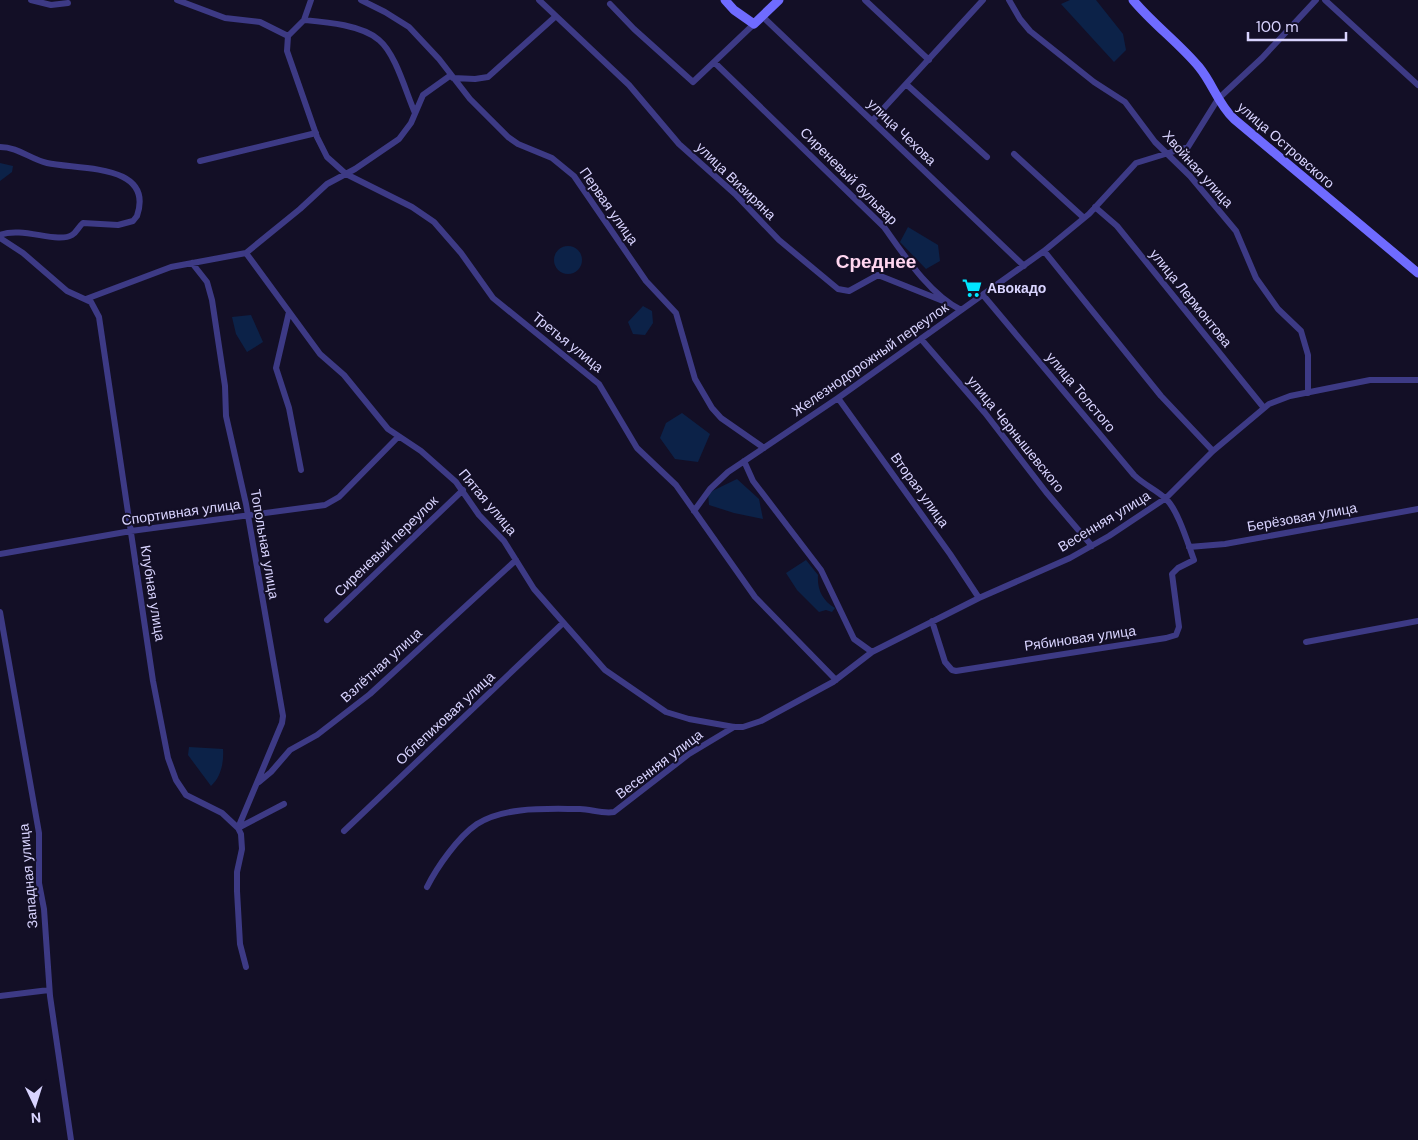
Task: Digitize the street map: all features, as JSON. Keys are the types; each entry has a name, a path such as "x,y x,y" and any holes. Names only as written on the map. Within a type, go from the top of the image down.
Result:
{"street":[{"path":"30,0 51,5 68,3"},
{"path":"177,0 225,18 260,22 288,36 304,20 311,0"},
{"name":"Первая улица","path":"361,0 409,27 429,47 470,99 508,136 518,144 552,158 574,176 646,281 676,313 683,331 693,373 712,408 721,418 764,448"},
{"name":"улица Визиряна","path":"540,0 629,84 679,144 735,194 779,240 838,289 850,291 878,276 948,303"},
{"path":"725,0 734,10 754,24"},
{"path":"610,4 634,29 693,82 779,0"},
{"path":"865,0 929,60"},
{"path":"872,120 983,0"},
{"name":"Хвойная улица","path":"1009,0 1020,19 1030,31 1094,82 1125,102 1166,154 1190,176 1236,231 1256,278 1278,309 1302,331 1308,355 1308,392"},
{"name":"улица Островского","path":"1133,0 1156,26 1202,70 1227,113 1247,132 1418,273"},
{"name":"Железнодорожный переулок","path":"694,510 718,479 838,398 1044,251 1084,218 1136,163 1183,150 1192,143 1218,100 1262,58 1316,0"},
{"path":"1325,0 1418,85"},
{"path":"0,236 23,253 66,291 86,299 171,267 246,253 300,209 327,184 346,174 399,139 406,132 423,95 452,76 475,79 488,77 556,16"},
{"name":"улица Чехова","path":"762,16 1024,266"},
{"path":"304,20 340,24 372,35 379,40 390,53 415,113"},
{"name":"Третья улица","path":"288,36 286,43 288,59 316,133 328,157 346,174 412,207 434,222 461,253 493,298 599,384 637,448 668,477 694,510 755,597 836,680"},
{"name":"Сиреневый бульвар","path":"714,62 884,227 903,256 948,303 961,310"},
{"path":"906,84 987,157"},
{"path":"200,161 316,133"},
{"path":"0,147 14,148 52,164 121,174 134,185 140,202 137,216 126,224 83,223 75,233 66,237 17,232 0,236"},
{"path":"1014,154 1084,218"},
{"name":"улица Лермонтова","path":"1095,207 1117,226 1264,408"},
{"path":"1044,251 1161,396 1213,451"},
{"name":"Пятая улица","path":"246,253 320,354 344,375 380,421 398,437 432,459 463,490 480,515 504,541 534,589 605,670 656,706 689,720 734,727"},
{"name":"Топольная улица","path":"192,262 207,282 212,300 225,386 226,416 247,515 283,716 238,828"},
{"name":"улица Толстого","path":"983,295 1134,476 1150,489 1166,498"},
{"name":"Клубная улица","path":"86,299 96,308 99,317 156,696 168,758 176,780 191,800 214,808 238,828"},
{"path":"289,312 276,368 289,408 301,470"},
{"name":"улица Чернышевского","path":"921,339 985,412 1046,492 1092,546"},
{"name":"Весенняя улица","path":"427,887 437,867 477,824 518,811 583,809 614,812 689,754 734,727 743,727 761,721 836,680 872,652 979,598 1092,546 1166,498 1213,451 1264,408 1280,400 1308,392 1382,379 1418,380"},
{"name":"Вторая улица","path":"838,398 946,548 979,598"},
{"name":"Спортивная улица","path":"0,554 131,531 315,507 333,502 398,437"},
{"path":"744,461 754,480 821,570 854,639 872,652"},
{"name":"Сиреневый переулок","path":"327,620 463,490"},
{"path":"1166,498 1173,509 1189,547"},
{"name":"Берёзовая улица","path":"1189,547 1225,544 1418,509"},
{"name":"Рябиновая улица","path":"932,621 945,662 952,670 956,671 1166,638 1176,635 1180,627 1172,574 1178,568 1194,560 1189,547"},
{"name":"Взлётная улица","path":"258,782 271,772 290,750 317,735 370,694 516,560"},
{"name":"Западная улица","path":"0,612 39,833 39,883 44,910 49,990 71,1140"},
{"path":"1306,642 1418,620"},
{"name":"Облепиховая улица","path":"344,831 563,623"},
{"path":"246,967 238,931 237,881 243,842 238,828 284,804"},
{"path":"0,996 49,990"}],"water":[{"path":"1070,0 1096,0 1123,34 1126,50 1114,62 1061,4"},
{"path":"0,163 13,166 12,172 0,181"},
{"path":"908,227 938,245 940,261 926,269 900,242"},
{"path":"568,246 578,250 582,260 578,270 568,274 558,270 554,260 558,250"},
{"path":"643,306 652,311 653,323 645,335 633,334 628,322"},
{"path":"251,315 263,342 247,352 236,334 232,317"},
{"path":"682,413 710,434 698,462 675,459 660,438 666,423"},
{"path":"737,479 759,499 763,519 709,505 708,493"},
{"path":"806,560 818,575 818,585 824,598 835,608 832,612 826,610 819,612 797,590 786,573"},
{"path":"189,747 223,749 221,769 211,786 188,755"}],"place":[{"name":"Авокадо","path":"972,288"}],"district":[{"name":"Среднее","path":"876,261"}]}
